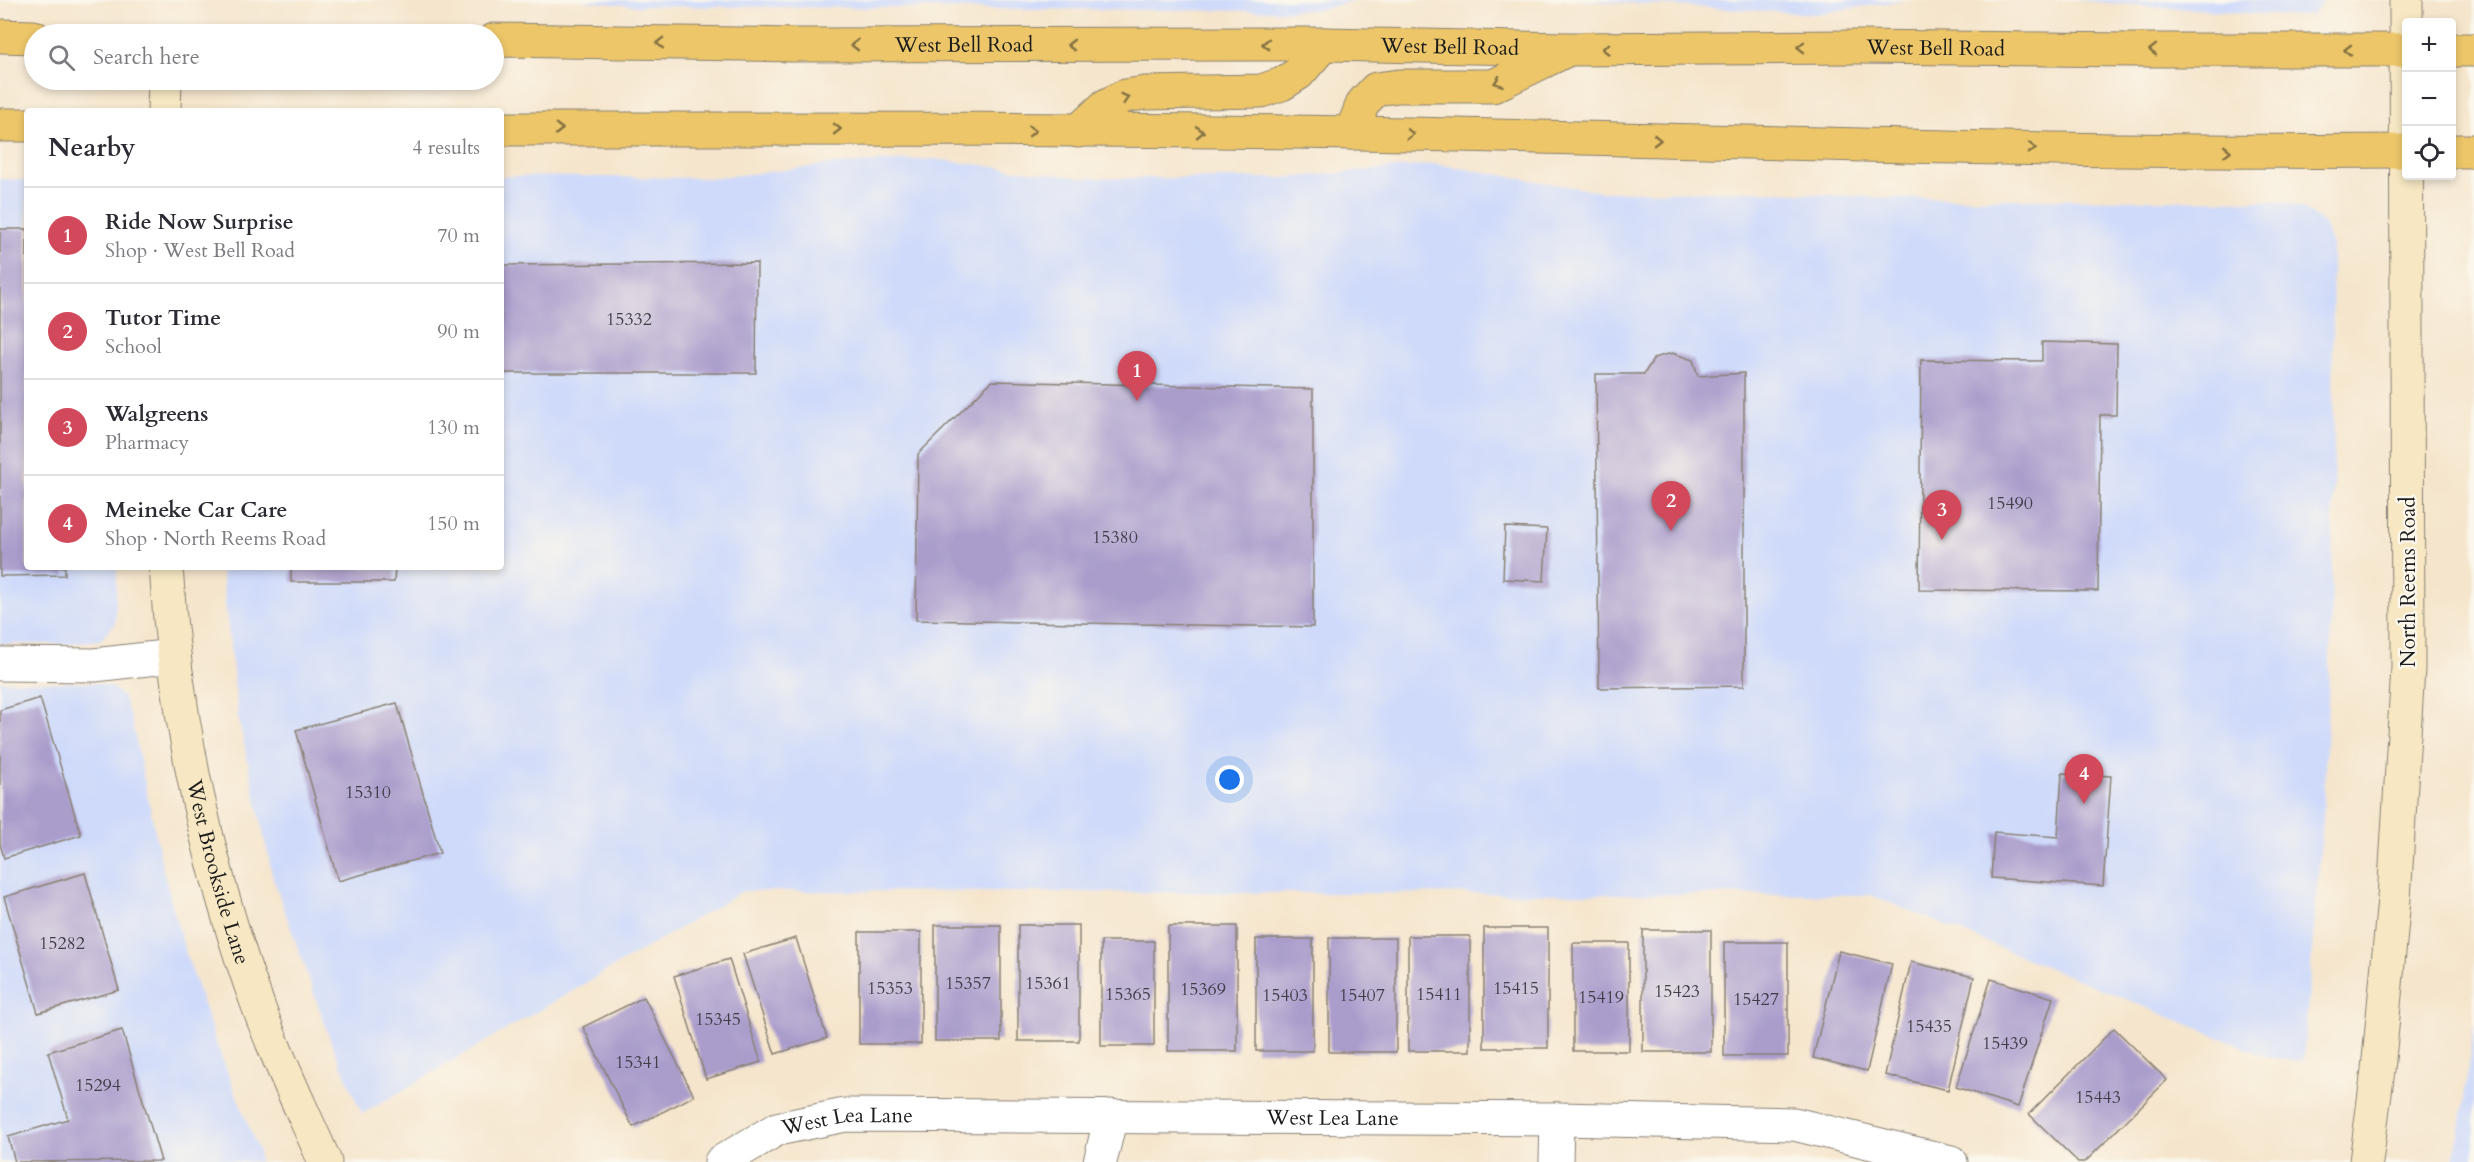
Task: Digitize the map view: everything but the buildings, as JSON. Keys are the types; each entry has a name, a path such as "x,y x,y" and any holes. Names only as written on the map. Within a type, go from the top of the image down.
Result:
{"main road":[{"name":"North Reems Road","path":"2406,0 2406,18"},
{"path":"0,36 24,37"},
{"name":"West Bell Road","path":"504,40 794,45 1324,44 1570,49 1859,47 2402,50"},
{"path":"1078,131 1105,106 1125,96 1145,93 1261,91 1282,84 1299,73 1324,44"},
{"path":"1351,133 1363,103 1376,89 1399,86 1493,86 1570,49"},
{"path":"2456,50 2474,50"},
{"name":"North Reems Road","path":"2406,72 2406,126"},
{"path":"164,108 165,90"},
{"path":"0,125 24,125"},
{"path":"504,129 1351,133 1864,146 2300,152 2402,151"},
{"path":"2456,151 2474,151"},
{"name":"North Reems Road","path":"2366,1162 2378,1070 2394,898 2408,668 2406,180"},
{"name":"West Brookside Lane","path":"166,570 174,656 195,775 224,897 259,1009 280,1064 325,1162"}],"street":[{"path":"0,664 94,665 174,656"},
{"name":"West Lea Lane","path":"721,1162 777,1129 844,1115 1557,1119 1794,1124 1951,1162"},
{"path":"1100,1162 1111,1116"},
{"path":"1556,1162 1557,1119"}],"shaded area":[{"path":"577,0 1355,0 1319,10 1273,11 634,6"},
{"path":"1575,0 1905,0 1815,14"},
{"path":"2069,0 2324,0 2312,15 2288,16"},
{"path":"934,159 1083,178 1284,178 1437,164 1602,192 1757,191 1894,198 2284,201 2304,209 2323,223 2332,242 2334,457 2331,634 2323,819 2303,1061 2270,1058 1871,895 743,891 362,1114 331,1042 273,878 238,716 221,570 504,570 504,176 714,178 834,164"},
{"path":"0,179 24,180 24,570 117,570 115,624 100,640 64,644 0,644"},
{"path":"0,681 98,683 112,687 123,697 132,722 164,874 183,944 217,1046 259,1152 259,1162 0,1162"},
{"path":"2474,1022 2474,1162 2452,1162 2459,1136"}],"place":[{"name":"Ride Now Surprise","path":"1137,401"},
{"name":"Tutor Time","path":"1671,531"},
{"name":"Walgreens","path":"1942,540"},
{"name":"Meineke Car Care","path":"2084,804"}]}
